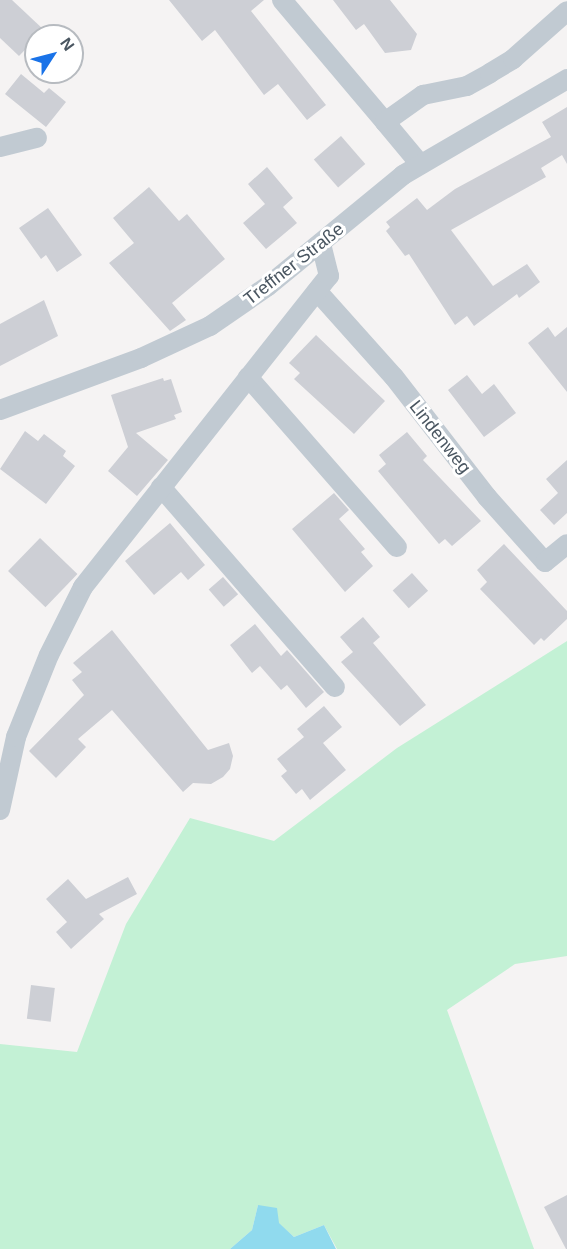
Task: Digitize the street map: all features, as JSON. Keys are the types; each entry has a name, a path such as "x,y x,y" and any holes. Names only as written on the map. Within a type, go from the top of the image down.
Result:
{"street":[{"path":"282,0 420,164"},
{"path":"385,122 423,95 467,86 490,74 513,58 567,10"},
{"name":"Treffner Straße","path":"0,410 141,358 210,326 321,243 420,164 567,79"},
{"path":"0,147 37,138"},
{"path":"0,810 16,737 78,597 161,487 329,276 321,243"},
{"name":"Lindenweg","path":"317,291 394,377 487,497 545,561 567,544"},
{"path":"248,377 397,547"},
{"path":"161,487 335,687"}],"green space":[{"path":"567,641 567,956 515,964 447,1010 534,1249 337,1249 324,1225 294,1237 258,1205 252,1230 230,1249 0,1249 0,1044 77,1052 126,924 190,818 274,841 397,748"}],"water":[{"path":"258,1205 277,1208 279,1223 294,1237 324,1225 336,1249 230,1249 252,1230"}],"building":[{"path":"0,0 12,0 38,24 24,24 24,51 19,56 0,38"},
{"path":"169,0 264,0 251,11 326,105 307,120 278,84 264,95 215,30 202,41"},
{"path":"333,0 390,0 417,34 411,50 385,53 364,24 356,30"},
{"path":"21,74 24,76 24,84 33,84 44,93 49,88 66,102 46,127 5,94"},
{"path":"567,107 567,164 562,155 541,168 546,177 451,230 493,286 527,264 540,282 519,298 517,294 474,326 467,316 455,325 409,254 405,256 386,231 390,227 386,222 417,198 427,210 455,189 551,137 542,122"},
{"path":"341,136 365,164 338,188 314,160"},
{"path":"267,167 293,198 283,207 297,223 266,249 243,223 265,204 248,184"},
{"path":"149,187 179,221 187,214 225,259 172,303 186,320 170,331 109,263 134,243 113,218"},
{"path":"48,208 82,255 57,272 46,255 41,259 19,228"},
{"path":"44,300 58,336 0,366 0,324"},
{"path":"548,327 555,337 567,327 567,392 528,343"},
{"path":"316,335 385,401 354,434 294,379 300,373 289,363"},
{"path":"467,375 482,394 494,384 516,413 484,437 448,390"},
{"path":"163,378 164,381 171,379 182,412 174,415 176,419 136,433 168,460 137,496 108,471 128,447 111,395"},
{"path":"25,431 38,441 44,434 66,451 63,456 75,466 46,504 0,469"},
{"path":"407,432 427,456 423,460 481,521 452,546 445,539 439,544 378,471 386,464 379,455"},
{"path":"567,460 567,513 554,525 540,510 558,493 546,479"},
{"path":"334,493 349,510 339,519 365,549 361,552 373,566 345,592 292,529"},
{"path":"170,523 205,565 188,580 181,572 154,595 125,561"},
{"path":"40,538 77,574 45,607 8,571"},
{"path":"504,544 567,611 567,619 544,641 541,638 534,645 480,589 487,582 477,570"},
{"path":"412,573 428,591 409,608 393,590"},
{"path":"223,577 238,594 224,607 209,589"},
{"path":"363,617 380,637 373,643 426,705 400,726 341,662 353,652 340,637"},
{"path":"255,624 281,656 287,650 324,692 306,708 287,685 281,690 260,666 252,673 230,645"},
{"path":"112,630 208,750 229,743 233,756 230,769 223,777 211,784 193,783 183,792 112,710 78,739 86,747 56,778 29,751 84,695 72,680 82,672 73,663"},
{"path":"324,706 342,727 323,743 346,770 310,800 302,789 296,794 281,776 287,771 277,759 304,737 297,729"},
{"path":"128,877 137,894 99,914 104,919 71,949 56,932 67,922 46,899 68,879 86,899"},
{"path":"31,985 55,988 51,1022 27,1019"},
{"path":"567,1195 567,1249 566,1249 544,1207"}]}
